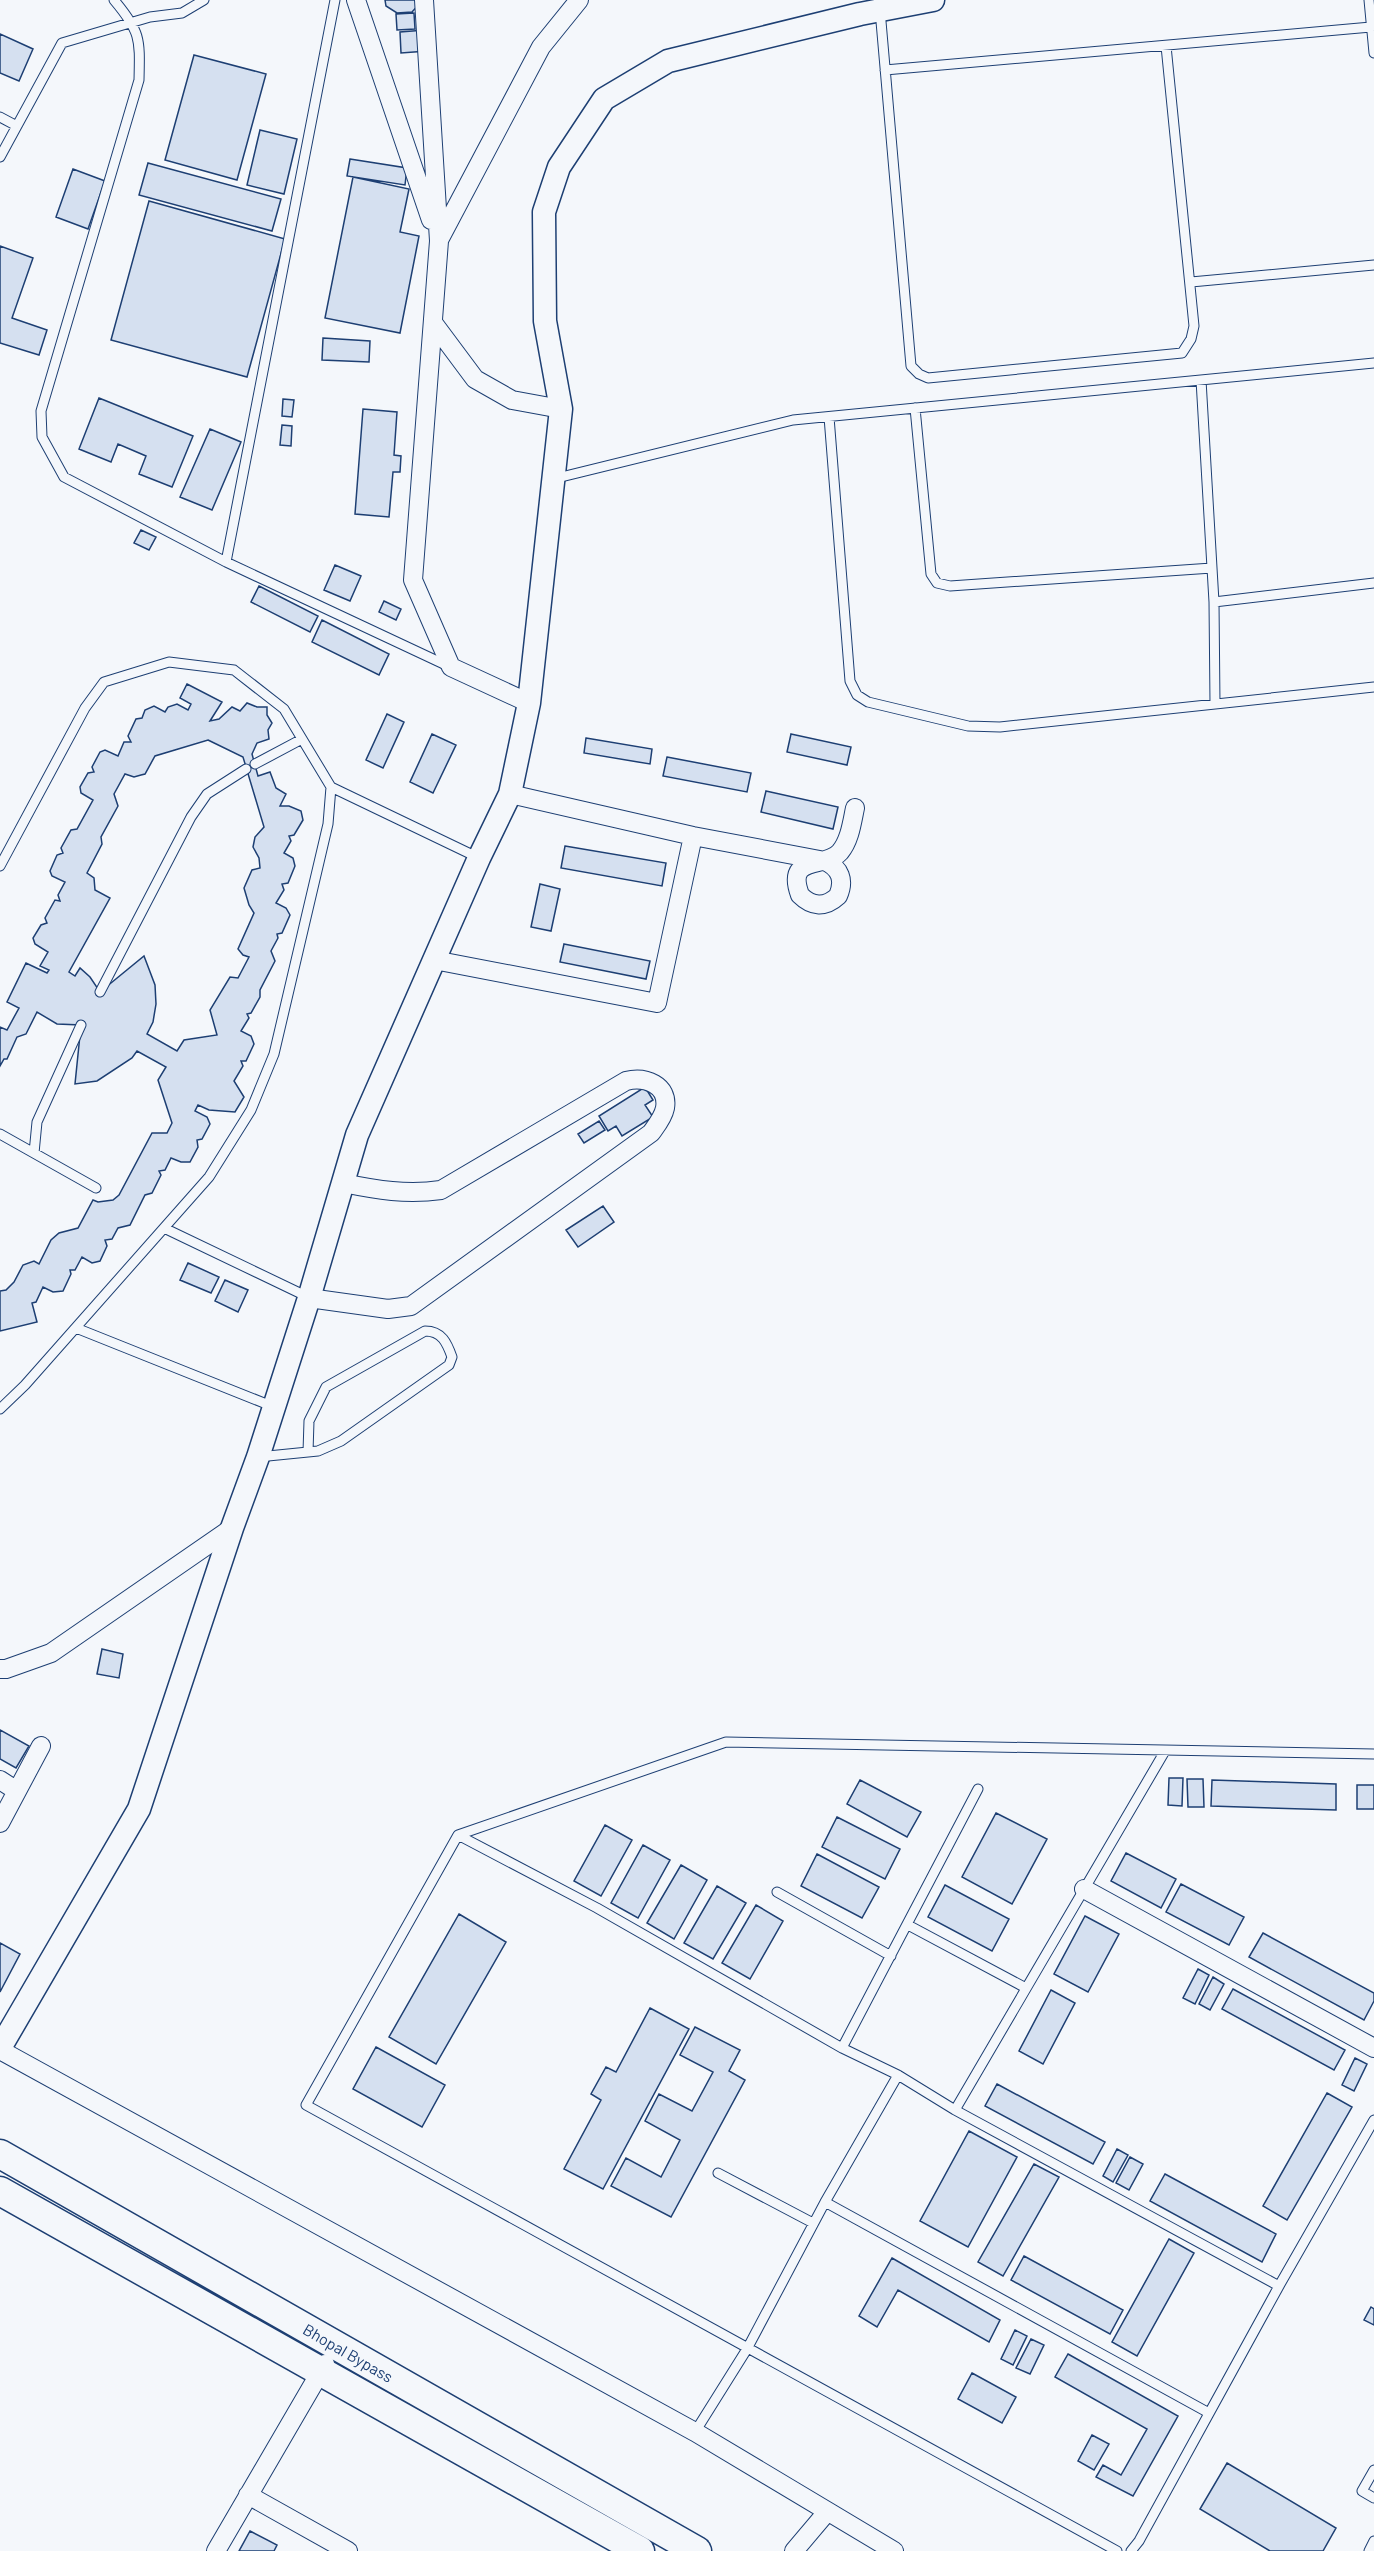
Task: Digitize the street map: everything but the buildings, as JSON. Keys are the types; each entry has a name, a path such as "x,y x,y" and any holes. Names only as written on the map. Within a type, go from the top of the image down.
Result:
{"main road":[{"name":"Bhopal Bypass","path":"0,2154 696,2551"},
{"name":"Bhopal Bypass","path":"0,2191 640,2551"}],"street":[{"path":"356,0 439,241"},
{"path":"424,0 439,241 413,580 451,667 529,703"},
{"path":"439,241 541,47 579,0"},
{"path":"894,2551 695,2432 0,2049 139,1809 232,1528 258,1457 309,1298 357,1136 479,858 510,794 529,703 561,409 544,321 544,212 559,167 604,99 668,61 866,8 933,0"},
{"path":"434,324 475,379 513,400 561,409"},
{"path":"510,794 693,836 825,861 839,854 842,849 851,830 855,808"},
{"path":"434,960 657,1003 693,836"},
{"path":"309,1298 388,1309 411,1306 651,1133 663,1117 666,1106 662,1092 651,1081 639,1078 626,1081 441,1190 417,1194 386,1192 343,1183"},
{"path":"0,1668 6,1669 51,1653 232,1528"},
{"path":"0,1823 40,1746"},
{"path":"0,1780 17,1791"},
{"path":"1084,1889 1374,2048"},
{"path":"216,2551 335,2346"},
{"path":"248,2495 348,2551"},
{"path":"795,2551 827,2512"}],"lane":[{"path":"114,0 133,22 138,37 140,80 41,411 42,437 64,477 226,562 451,667"},
{"path":"0,157 15,125 62,43 133,22 182,13 204,0"},
{"path":"226,562 335,0"},
{"path":"1369,0 1374,53"},
{"path":"866,8 885,70 911,366 919,374 928,378 1182,353 1191,339 1194,326 1166,46"},
{"path":"885,70 1371,27"},
{"path":"0,117 15,125"},
{"path":"1191,282 1374,265"},
{"path":"554,479 781,423 1374,363"},
{"path":"1201,380 1214,602 1215,704"},
{"path":"915,408 932,574 937,583 950,586 1212,568"},
{"path":"829,417 850,681 857,695 868,702 968,726 1000,727 1374,687"},
{"path":"1214,602 1374,583"},
{"path":"0,866 85,708 104,682 169,662 234,670 284,710 331,787 479,858"},
{"path":"100,992 191,817 207,795 250,767 302,738"},
{"path":"0,1408 25,1385 209,1177 251,1110 274,1054 328,824 331,787"},
{"path":"34,1153 37,1122 81,1025"},
{"path":"0,1134 96,1188"},
{"path":"164,1228 309,1298"},
{"path":"75,1328 274,1407"},
{"path":"258,1457 308,1452 318,1451 341,1441 449,1365 452,1357 444,1338 435,1331 425,1331 326,1387 309,1421 308,1452"},
{"path":"1117,2551 306,2105 458,1835 726,1742 1374,1754"},
{"path":"955,2110 1165,1751"},
{"path":"842,2048 978,1789"},
{"path":"458,1835 597,1908 842,2048 898,2075 955,2110 1279,2286"},
{"path":"777,1892 891,1956"},
{"path":"908,1925 1026,1988"},
{"path":"695,2432 747,2349 813,2223 898,2075"},
{"path":"1131,2551 1139,2541 1279,2286 1374,2120"},
{"path":"718,2173 813,2223"},
{"path":"825,2202 1209,2413"},
{"path":"1374,2470 1362,2491 1374,2498"},
{"path":"1369,2551 1374,2541"}]}
